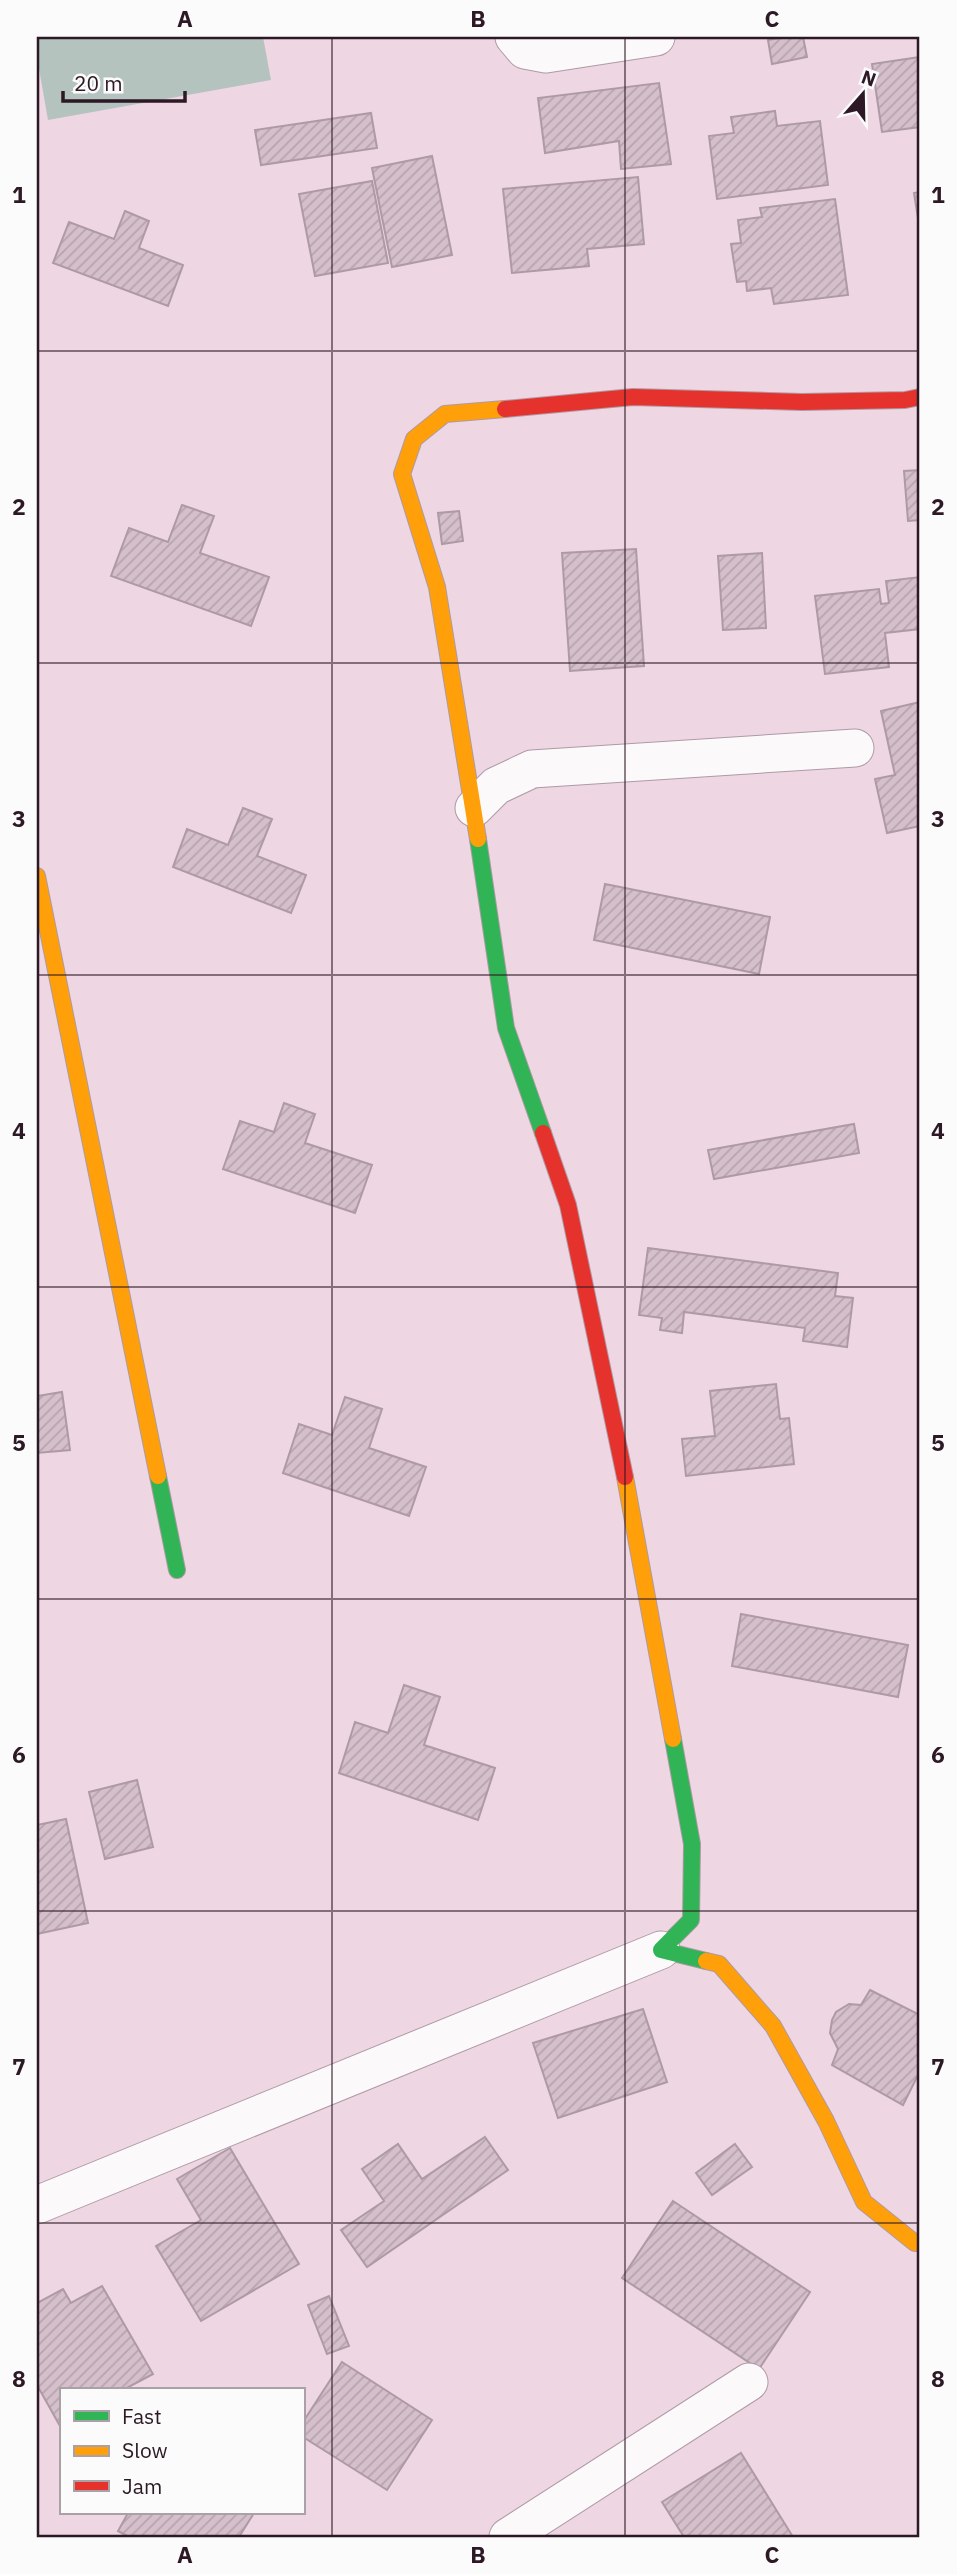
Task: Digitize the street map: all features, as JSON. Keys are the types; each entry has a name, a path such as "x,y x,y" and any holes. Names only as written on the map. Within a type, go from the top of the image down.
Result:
{"street":[{"path":"513,37 525,50 547,54 656,37"},
{"path":"37,2205 661,1950 691,1920 692,1844 638,1539 568,1205 506,1028 474,808 437,587 402,474 414,439 445,414 633,397 802,402 905,400 920,397"},
{"path":"474,808 496,786 532,769 855,747"},
{"path":"37,876 39,898 177,1570"},
{"path":"661,1950 719,1964 773,2026 826,2121 864,2203 915,2243 920,2244"},
{"path":"508,2537 749,2382"}],"shaded area":[{"path":"37,37 263,37 271,80 48,120 37,57"}],"building":[{"path":"803,37 807,57 772,64 768,40"},
{"path":"920,57 920,127 882,132 872,64"},
{"path":"659,83 671,164 621,169 619,141 545,153 538,98"},
{"path":"775,111 777,126 820,121 828,185 717,199 709,136 734,133 731,117"},
{"path":"371,113 377,148 261,165 255,130"},
{"path":"432,156 452,255 392,267 372,168"},
{"path":"638,177 644,244 587,249 589,266 512,273 503,189"},
{"path":"372,181 388,263 315,276 299,194"},
{"path":"920,192 920,231 914,193"},
{"path":"835,199 848,295 774,304 771,288 747,291 746,281 737,282 731,244 741,243 738,220 762,217 760,208"},
{"path":"125,211 149,221 139,248 183,265 168,306 53,263 69,222 114,239"},
{"path":"920,470 920,520 908,521 904,471"},
{"path":"182,505 214,516 200,553 269,577 251,626 111,576 129,528 168,542"},
{"path":"459,511 463,541 442,544 438,513"},
{"path":"636,549 644,666 570,671 562,553"},
{"path":"762,553 766,628 723,630 718,556"},
{"path":"920,577 920,629 885,633 889,667 825,674 815,596 879,589 881,604 889,603 886,581"},
{"path":"920,702 920,826 887,833 875,779 895,775 881,711"},
{"path":"243,808 272,819 257,856 306,875 291,913 173,867 187,829 228,845"},
{"path":"605,884 770,917 759,974 594,940"},
{"path":"284,1103 315,1114 305,1143 372,1165 355,1213 223,1169 240,1121 274,1132"},
{"path":"854,1124 859,1153 714,1179 708,1150"},
{"path":"648,1248 838,1273 835,1296 853,1298 847,1347 803,1341 805,1328 684,1312 682,1333 660,1330 662,1318 639,1315"},
{"path":"776,1384 780,1419 789,1418 794,1464 686,1476 682,1439 715,1436 710,1391"},
{"path":"62,1392 70,1450 37,1453 37,1396"},
{"path":"345,1397 382,1409 369,1448 426,1467 409,1516 283,1473 299,1424 332,1435"},
{"path":"741,1614 908,1645 898,1697 732,1666"},
{"path":"404,1685 440,1697 424,1745 495,1768 478,1820 339,1773 355,1722 388,1733"},
{"path":"137,1780 153,1847 105,1859 89,1792"},
{"path":"66,1819 88,1923 37,1934 37,1825"},
{"path":"870,1990 920,2015 920,2071 903,2105 832,2065 838,2049 830,2033 836,2012 849,2004 861,2005"},
{"path":"643,2009 667,2082 558,2118 533,2043"},
{"path":"485,2137 508,2170 367,2267 341,2230 384,2201 362,2169 398,2144 422,2179"},
{"path":"735,2144 752,2167 712,2195 696,2173"},
{"path":"230,2148 299,2264 201,2321 156,2246 201,2220 177,2179"},
{"path":"673,2201 810,2292 759,2369 622,2278"},
{"path":"102,2286 153,2374 127,2388 60,2388 60,2426 37,2385 37,2303 63,2289 71,2303"},
{"path":"329,2296 349,2346 327,2354 308,2305"},
{"path":"342,2362 432,2420 387,2490 304,2438 304,2420"},
{"path":"741,2453 793,2537 684,2537 662,2502"},
{"path":"127,2514 253,2514 239,2537 129,2537 118,2531"}],"traffic: fast":[{"path":"478,839 506,1028 543,1133"},
{"path":"158,1476 177,1570"},
{"path":"673,1739 692,1844 691,1920 661,1950 706,1961"}],"traffic: slow":[{"path":"478,839 437,587 402,474 414,439 445,414 505,409"},
{"path":"37,876 158,1476"},
{"path":"625,1477 673,1739"},
{"path":"706,1961 719,1964 773,2026 826,2121 864,2202 915,2243 920,2243"}],"traffic: jam":[{"path":"505,409 633,397 802,402 905,400 920,397"},
{"path":"543,1133 568,1205 625,1477"}]}
